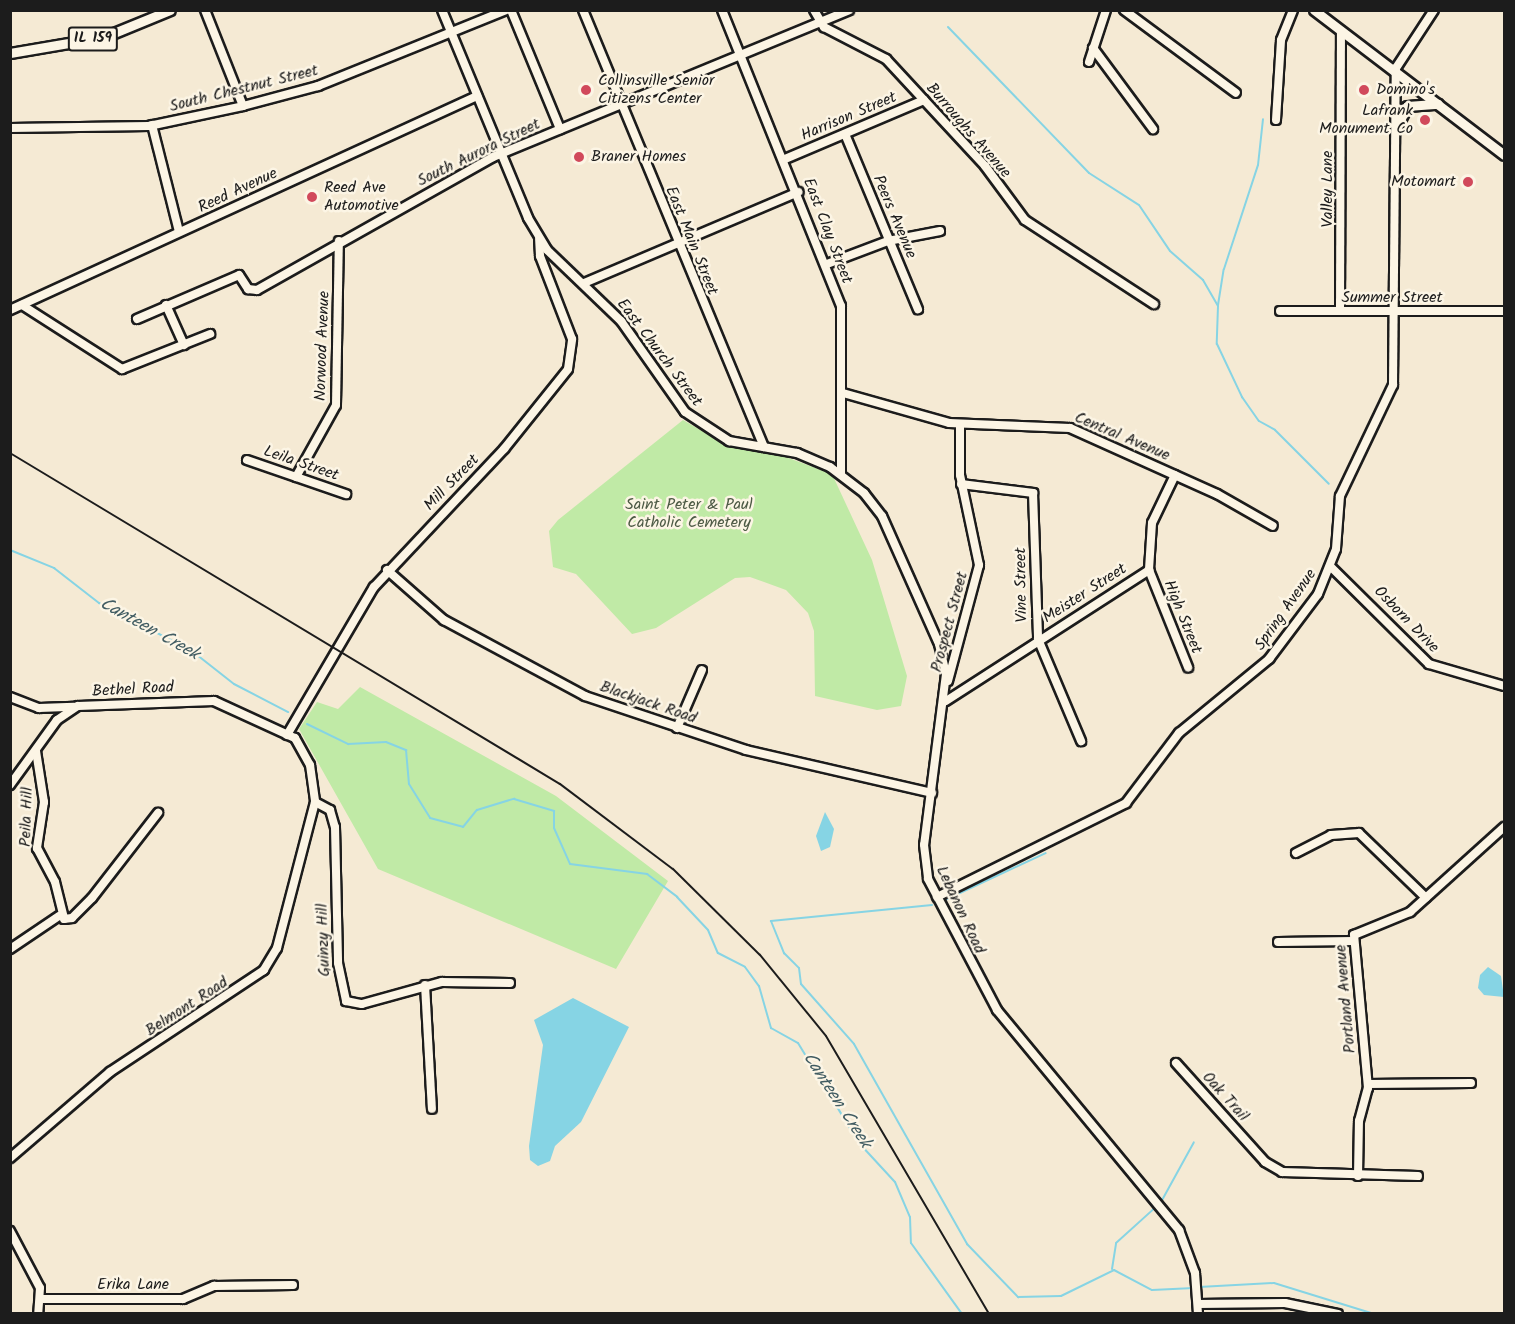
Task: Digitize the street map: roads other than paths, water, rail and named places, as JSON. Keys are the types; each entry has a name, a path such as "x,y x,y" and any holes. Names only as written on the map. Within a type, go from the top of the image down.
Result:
{"main road":[{"name":"IL 159","path":"10,53 104,37 170,10"},
{"path":"1314,10 1396,68 1504,155"},
{"path":"1397,126 1407,106 1442,105"}],"street":[{"path":"205,10 243,106"},
{"name":"East Church Street","path":"442,10 500,154 539,238 556,262 584,283 621,321 695,422 729,441 802,455 841,474"},
{"name":"South Chestnut Street","path":"10,128 152,125 243,106 318,86 506,10"},
{"path":"511,10 560,129"},
{"name":"East Main Street","path":"582,10 764,447"},
{"name":"East Clay Street","path":"722,10 827,264 843,318 841,474"},
{"path":"814,10 818,22"},
{"name":"South Aurora Street","path":"137,319 239,275 248,289 257,290 339,242 500,154 849,10"},
{"path":"1089,62 1106,10"},
{"path":"1124,10 1236,93"},
{"path":"1276,120 1281,40 1293,10"},
{"path":"1396,68 1434,10"},
{"name":"Burroughs Avenue","path":"818,22 886,59 984,166 1025,220 1154,304"},
{"name":"Valley Lane","path":"1340,311 1341,31"},
{"path":"1093,48 1153,129"},
{"name":"Spring Avenue","path":"937,897 1126,803 1179,733 1269,659 1331,567 1340,496 1393,385 1396,311 1396,68"},
{"name":"Reed Avenue","path":"10,310 477,96"},
{"name":"Harrison Street","path":"785,159 924,100"},
{"path":"152,125 179,232"},
{"name":"Peers Avenue","path":"845,134 918,309"},
{"path":"584,283 798,192"},
{"path":"827,264 888,241 940,231"},
{"name":"Mill Street","path":"287,735 387,570 504,449 568,369 572,339 540,256 539,238"},
{"name":"Norwood Avenue","path":"296,477 336,405 339,242"},
{"path":"22,304 108,365 128,369 210,334"},
{"path":"166,305 184,345"},
{"name":"Summer Street","path":"1280,311 1504,311"},
{"name":"Central Avenue","path":"843,393 960,424 1070,428 1175,475 1273,526"},
{"name":"Prospect Street","path":"947,684 979,566 962,484 960,424"},
{"name":"Leila Street","path":"247,460 346,494"},
{"name":"Lebanon Road","path":"841,474 864,493 885,523 939,644 947,684 946,701 924,859 937,897 1008,1025 1179,1230 1192,1261 1198,1314"},
{"name":"High Street","path":"1175,475 1152,523 1149,570 1188,667"},
{"name":"Vine Street","path":"962,484 1033,493 1038,641 1081,741"},
{"name":"Osborn Drive","path":"1331,567 1429,664 1504,686"},
{"name":"Blackjack Road","path":"387,570 444,620 540,676 678,728 775,758 932,793"},
{"name":"Meister Street","path":"946,701 1149,570"},
{"path":"678,728 702,670"},
{"path":"10,697 39,708 78,706"},
{"name":"Bethel Road","path":"10,785 57,720 78,706 222,702 287,735"},
{"name":"Belmont Road","path":"10,1158 110,1072 264,970 278,948 315,802 307,757 287,735"},
{"name":"Peila Hill","path":"36,751 44,802 37,848 56,882 59,916"},
{"name":"Guinzy Hill","path":"315,802 330,810 335,827 342,997 362,1004 425,985 510,983"},
{"path":"10,949 59,916 72,918 158,813"},
{"name":"Portland Avenue","path":"1358,1176 1359,1121 1368,1084 1354,941 1365,927 1401,917 1426,898 1504,827"},
{"path":"1296,853 1331,835 1359,833 1426,898"},
{"path":"1278,942 1354,941"},
{"path":"425,985 432,1109"},
{"name":"Oak Trail","path":"1176,1063 1254,1150 1292,1175 1418,1176"},
{"path":"1368,1084 1471,1083"},
{"path":"10,1231 43,1299 38,1314"},
{"name":"Erika Lane","path":"43,1299 183,1299 214,1286 293,1285"},
{"path":"1198,1304 1285,1303 1338,1314"}],"water":[{"path":"825,812 834,829 830,847 821,851 816,836"},
{"path":"1488,967 1501,976 1504,997 1484,995 1478,988 1480,975"},
{"path":"573,998 629,1027 581,1122 555,1146 550,1161 538,1166 530,1160 529,1146 543,1045 534,1020"}],"waterway":[{"path":"948,27 1089,173 1139,205 1170,251 1203,280 1218,306 1217,344 1242,397 1259,421 1275,430 1329,484"},
{"path":"1218,305 1224,269 1258,165 1263,119"},
{"name":"Canteen Creek","path":"10,550 54,568 99,603 192,651 234,684 288,712"},
{"name":"Canteen Creek","path":"307,724 348,744 386,742 406,750 409,784 430,818 463,827 477,810 514,799 554,811 554,828 570,864 647,874 677,897 708,930 718,953 745,967 759,986 771,1028 798,1043 859,1143 895,1182 910,1217 911,1243 962,1314"},
{"path":"945,900 1046,853"},
{"path":"932,905 771,921 784,953 799,968 801,984 854,1044 967,1244 1018,1297 1061,1296 1114,1270 1152,1290 1194,1288"},
{"path":"1161,1202 1194,1142"},
{"path":"1112,1269 1116,1243 1157,1206"},
{"path":"1199,1287 1274,1283 1374,1314"}],"railway":[{"path":"10,453 560,784 673,869 760,955 826,1036 989,1314"}],"place":[{"name":"Collinsville Senior Citizens Center","path":"586,90"},
{"name":"Domino's","path":"1364,90"},
{"name":"Lafrank Monument Co","path":"1425,120"},
{"name":"Braner Homes","path":"579,157"},
{"name":"Motomart","path":"1468,182"},
{"name":"Reed Ave Automotive","path":"312,197"}],"park label":[{"name":"Saint Peter & Paul Catholic Cemetery","path":"689,514"}]}
